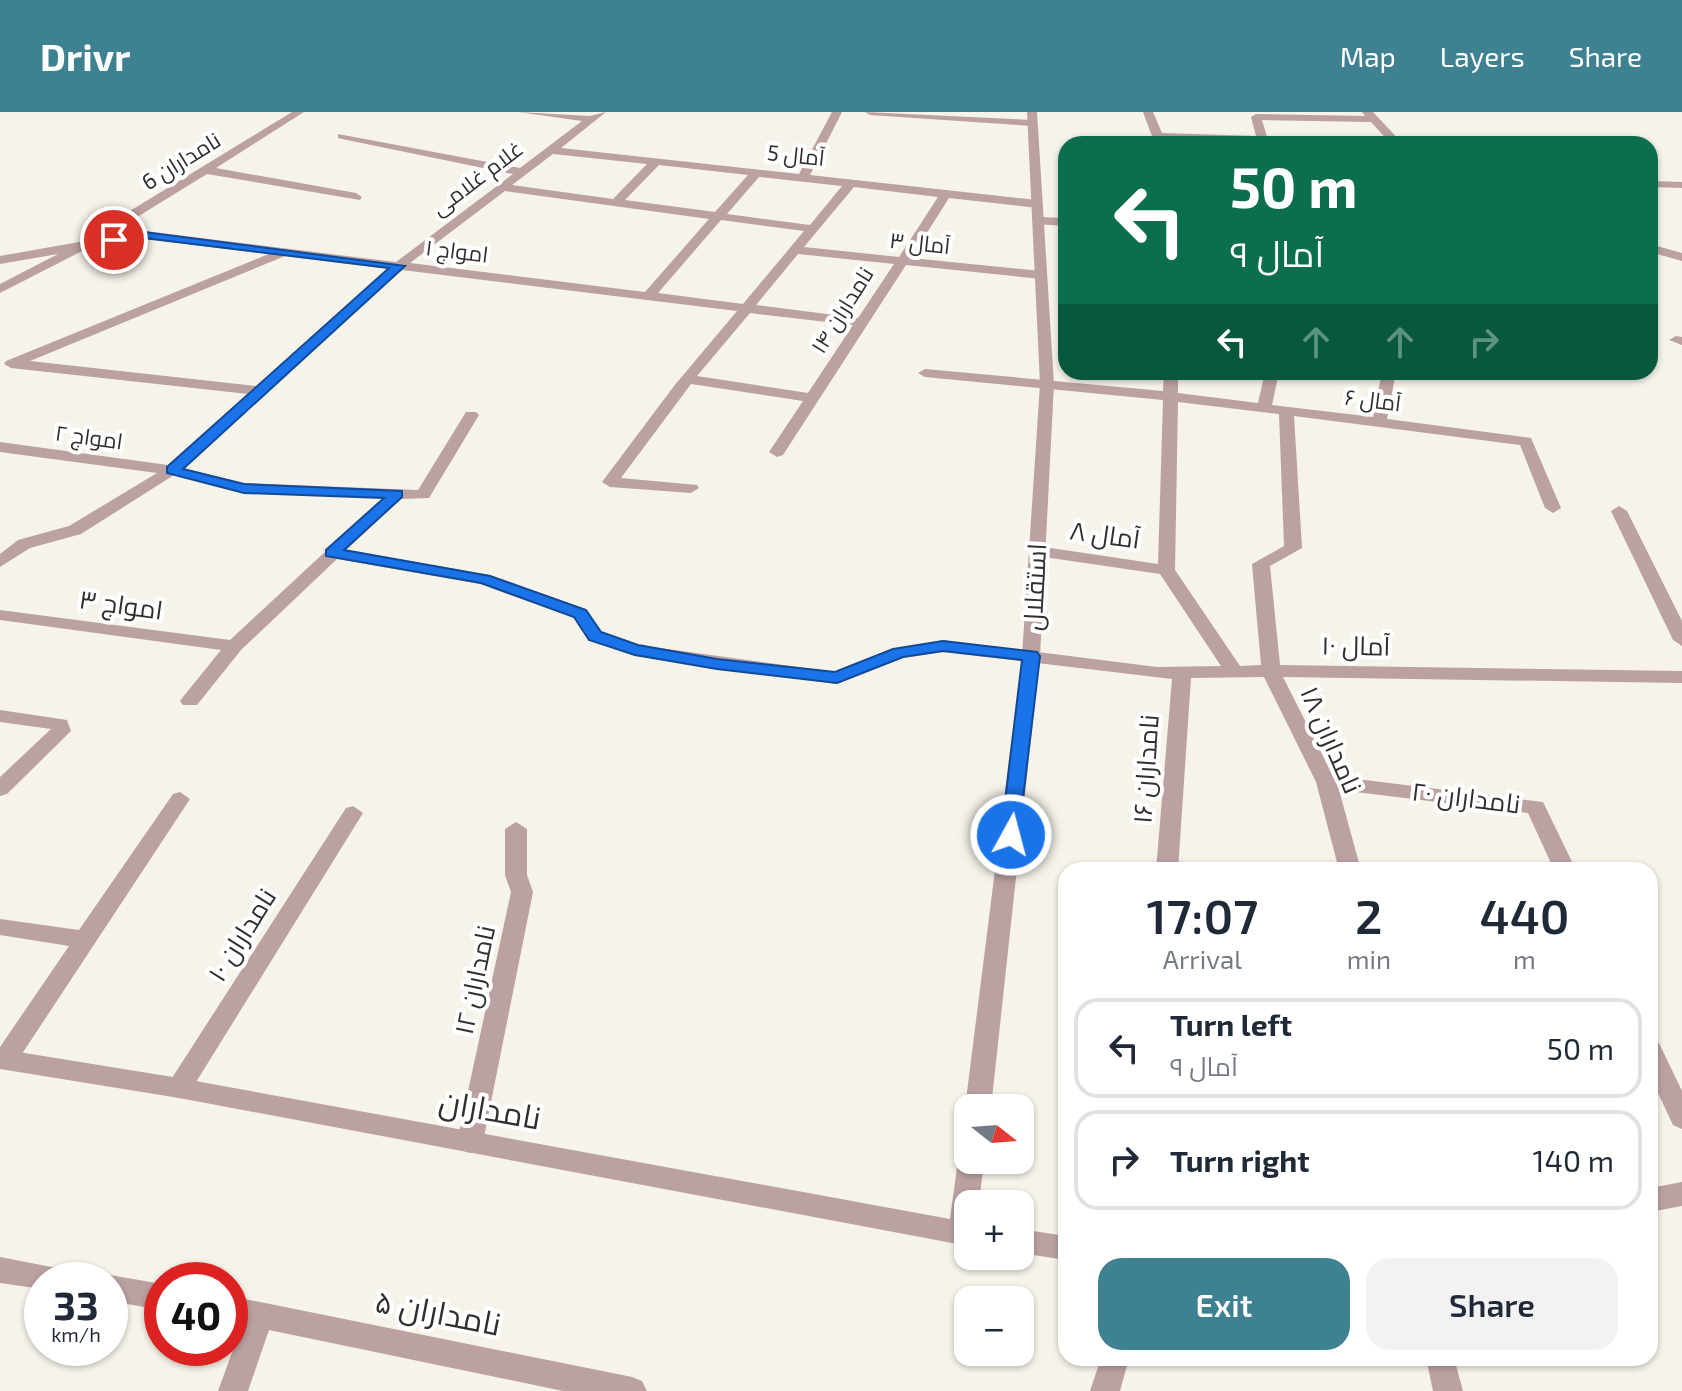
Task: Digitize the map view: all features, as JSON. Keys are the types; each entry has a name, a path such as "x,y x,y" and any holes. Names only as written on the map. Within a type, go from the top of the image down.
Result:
{"street":[{"name":"نامداران 6","path":"0,289 84,245 299,112"},
{"path":"523,112 596,115"},
{"path":"803,178 837,112"},
{"path":"870,112 1032,118"},
{"path":"1148,112 1157,136"},
{"name":"غلام غلامی","path":"0,562 24,544 75,530 172,470 399,266 596,115"},
{"path":"1261,136 1256,117 1370,116 1389,136"},
{"name":"استقلال","path":"980,1094 1031,656 1047,384 1032,118"},
{"path":"342,136 521,172"},
{"name":"آمال 5","path":"550,150 946,194 1058,219"},
{"path":"615,203 656,162"},
{"path":"205,170 356,197"},
{"path":"650,294 715,216 756,173"},
{"path":"691,488 610,482 688,379 851,183"},
{"path":"1658,184 1682,185"},
{"path":"500,187 813,229"},
{"name":"نامداران ۱۴","path":"777,452 899,261 946,194"},
{"name":"امواج ۱","path":"0,260 144,235 861,322"},
{"path":"1658,248 1682,246"},
{"path":"1658,249 1682,257"},
{"name":"آمال ۳","path":"795,250 1041,275"},
{"path":"5,363 283,252"},
{"path":"5,363 262,391"},
{"path":"925,373 1047,384"},
{"path":"688,379 812,398"},
{"path":"1170,380 1166,570 1234,671"},
{"path":"1264,408 1270,380"},
{"path":"1379,423 1387,380"},
{"name":"آمال ۶","path":"1047,384 1526,441 1553,508"},
{"name":"نامداران ۱۸","path":"1286,411 1293,548 1261,564 1271,671 1326,782 1348,862"},
{"path":"190,701 234,646 397,494 423,495 471,415"},
{"name":"امواج ۲","path":"0,447 172,470 244,488 397,494"},
{"path":"1619,511 1682,640"},
{"name":"آمال ۸","path":"1037,551 1166,570"},
{"name":"آمال ۱۰","path":"332,553 484,579 580,613 595,636 635,650 717,664 837,678 899,653 943,646 1157,673 1271,671 1682,677"},
{"name":"امواج ۳","path":"0,615 234,646"},
{"name":"نامداران ۱۶","path":"1168,862 1182,673"},
{"path":"0,716 60,724 61,731 0,789"},
{"name":"نامداران ۲۰","path":"1326,782 1536,807 1561,862"},
{"path":"2,1059 87,940 180,799"},
{"name":"نامداران ۱۰","path":"179,1088 353,813"},
{"name":"نامداران ۱۲","path":"470,1142 522,892 516,875 516,829"},
{"path":"0,927 87,940"},
{"name":"نامداران","path":"2,1059 179,1088 954,1231"},
{"path":"1658,1067 1682,1118"},
{"path":"1658,1198 1682,1194"},
{"path":"1034,1243 1058,1247"},
{"path":"0,1270 24,1274"},
{"name":"نامداران ۵","path":"248,1312 632,1391"},
{"path":"233,1391 260,1314"},
{"path":"1105,1391 1113,1366"},
{"path":"1442,1366 1448,1391"}],"route":[{"path":"114,240 144,235 399,266 172,470 244,488 397,494 332,553 484,579 580,613 595,636 635,650 717,664 837,678 899,653 943,646 1031,656 1011,835"}]}
